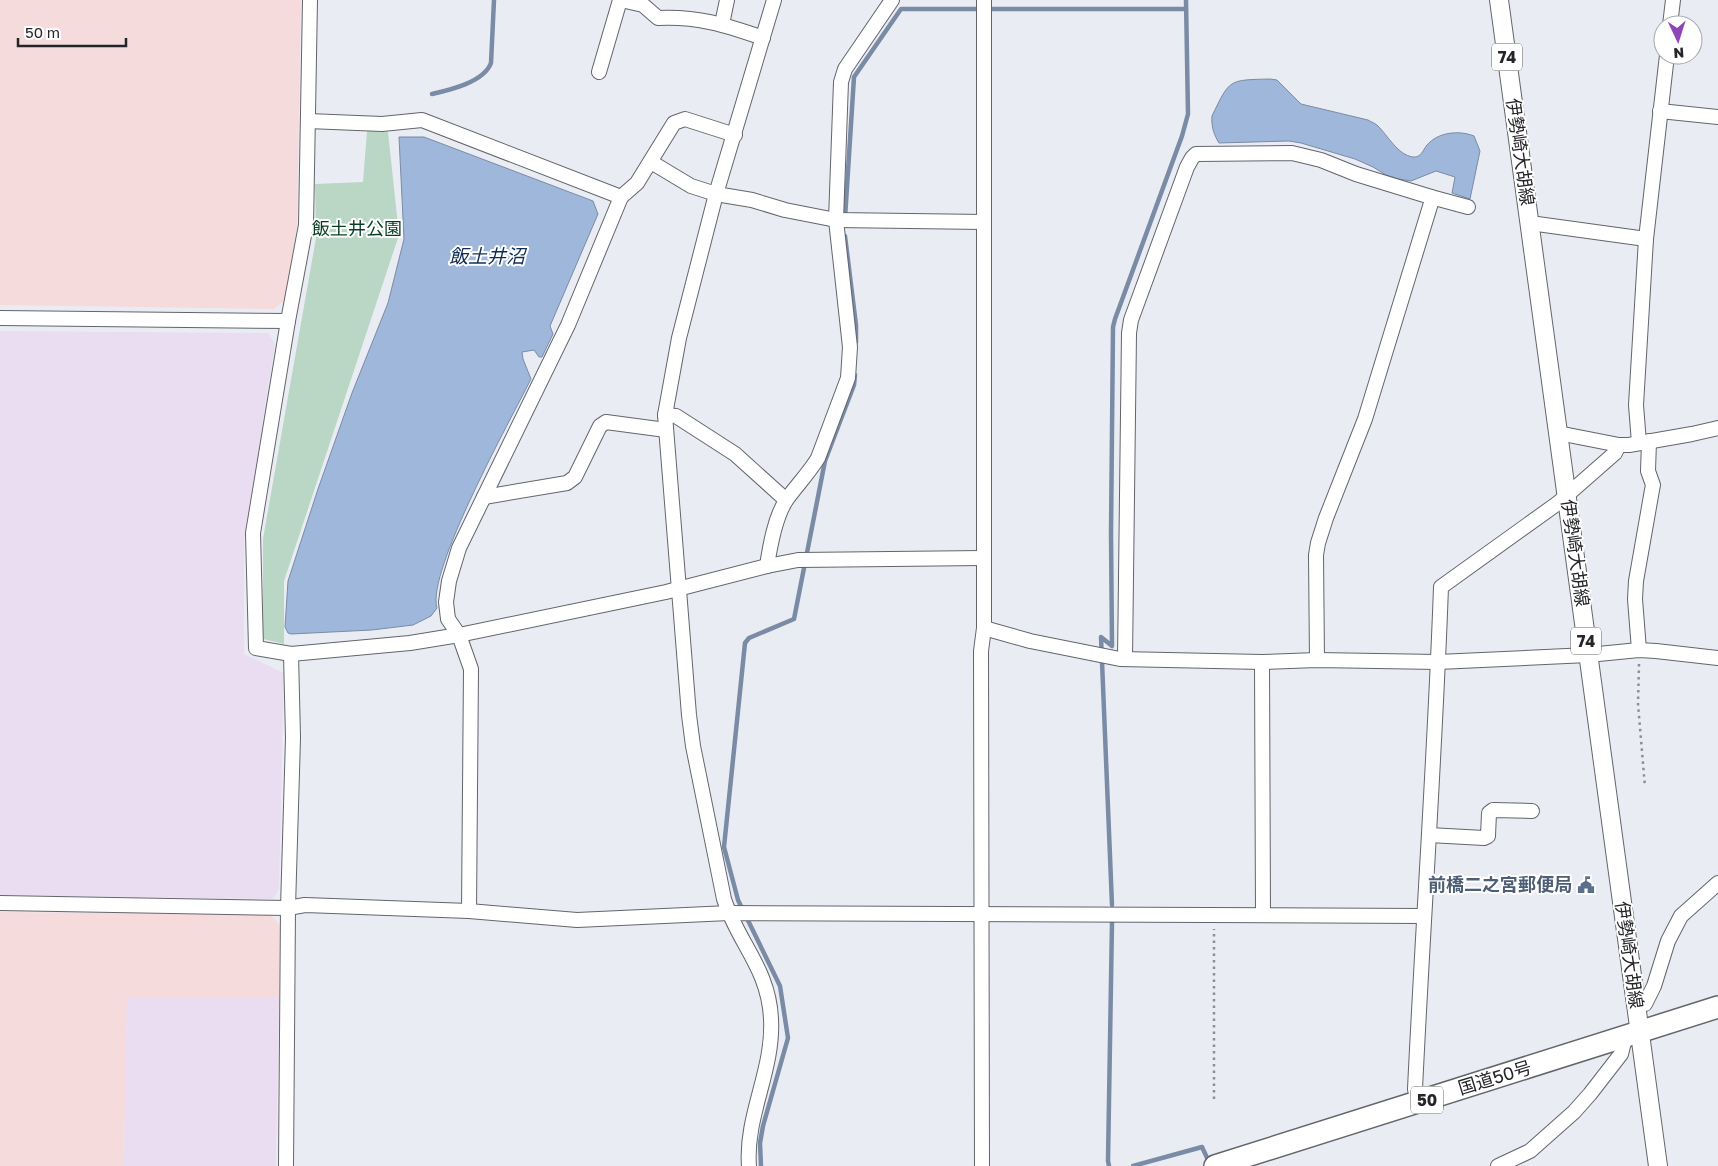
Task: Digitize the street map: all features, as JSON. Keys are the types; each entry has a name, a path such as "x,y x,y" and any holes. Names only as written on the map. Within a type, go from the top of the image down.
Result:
{"highway":[{"name":"国道50号","path":"1214,1166 1718,1008"}],"main road":[{"name":"伊勢崎大胡線","path":"1499,0 1637,1006 1632,1035 1658,1166"}],"street":[{"path":"310,0 306,225 253,533 256,648 291,654 410,643 459,635 666,592 798,560 983,558"},
{"path":"599,72 620,0 643,5 658,18 677,17 722,24 763,38"},
{"path":"722,24 727,0"},
{"path":"749,1166 748,1143 768,1062 771,1042 771,1018 768,992 763,977 729,913 720,879 693,746 683,657 665,415 679,338 716,194 735,136 774,0"},
{"path":"767,566 770,545 786,500 812,469 818,458 848,378 850,347 836,220 841,82 845,69 892,0"},
{"path":"982,1166 980,651 984,628 984,0"},
{"path":"1671,15 1673,0"},
{"path":"1639,650 1635,599 1652,490 1636,406 1646,239 1666,65"},
{"path":"1660,110 1718,117"},
{"path":"469,911 471,670 459,635 448,619 446,602 449,581 460,548 568,325 621,197 637,184 674,123 685,119 735,136"},
{"path":"308,121 382,124 422,120 621,197"},
{"path":"1125,659 1129,333 1137,302 1192,158 1196,154 1292,153 1321,160 1356,174 1468,207"},
{"path":"651,162 691,186 716,194 752,200 785,210 836,220 984,222"},
{"path":"1317,660 1316,555 1318,543 1365,419 1431,202 1431,196"},
{"path":"1530,223 1646,239"},
{"path":"0,318 288,321"},
{"path":"665,415 676,416 735,454 786,500"},
{"path":"484,496 567,483 575,476 600,426 606,422 666,430"},
{"path":"1558,433 1619,445 1692,434 1718,428"},
{"path":"1418,1103 1415,1089 1441,587 1558,503 1615,453 1619,445"},
{"path":"984,628 1108,658 1125,659 1262,662 1317,660 1438,662 1588,655 1639,650 1718,658"},
{"path":"286,1166 288,908 293,738 291,654"},
{"path":"1262,662 1264,914"},
{"path":"1429,835 1484,838 1488,836 1489,813 1493,810 1532,811"},
{"path":"1637,1006 1645,1004 1654,986 1668,941 1681,916 1718,883"},
{"path":"0,903 288,908 305,905 469,911 577,920 729,913 1423,916"},
{"path":"1498,1166 1530,1151 1574,1112 1621,1054 1632,1035"}],"path":[{"path":"1639,650 1638,704 1645,787"},
{"path":"1214,915 1214,1099"}],"shaded area":[{"path":"0,0 301,0 297,226 285,300 274,309 0,305"},
{"path":"0,331 268,333 275,344 244,541 244,654 284,673 279,889 273,899 0,895"},
{"path":"0,912 270,914 280,925 279,998 127,998 124,1166 0,1166"},
{"path":"127,998 279,998 276,1166 124,1166"}],"green space":[{"name":"飯土井公園","path":"367,131 388,132 399,235 284,581 284,644 263,639 263,539 316,238 315,184 363,182"}],"water":[{"path":"1277,80 1301,104 1374,123 1398,149 1408,156 1418,156 1437,137 1449,133 1462,133 1474,136 1480,151 1470,199 1452,193 1455,177 1436,171 1411,181 1386,175 1355,159 1301,143 1289,141 1219,143 1213,130 1212,116 1227,88 1238,81"},
{"name":"飯土井沼","path":"399,137 424,137 593,201 598,214 550,326 553,334 542,357 539,357 534,350 522,352 531,379 472,495 457,530 444,563 437,589 437,608 431,616 413,625 372,630 291,634 288,633 285,627 288,581 352,393 388,303 404,239"}],"waterway":[{"path":"432,94 466,84 487,70 491,63 494,0"},
{"path":"1112,905 1101,637 1112,646 1113,327 1182,136 1188,114 1186,0"},
{"path":"845,218 854,77 901,9 1186,9"},
{"path":"845,236 856,325 856,342"},
{"path":"761,1166 760,1143 763,1126 788,1038 780,986 738,900 724,847 745,643 749,638 794,619 825,461 854,385 855,375"},
{"path":"1109,1166 1112,922"},
{"path":"1133,1166 1202,1147 1209,1162"}],"place":[{"name":"前橋二之宮郵便局","path":"1586,885"}]}
